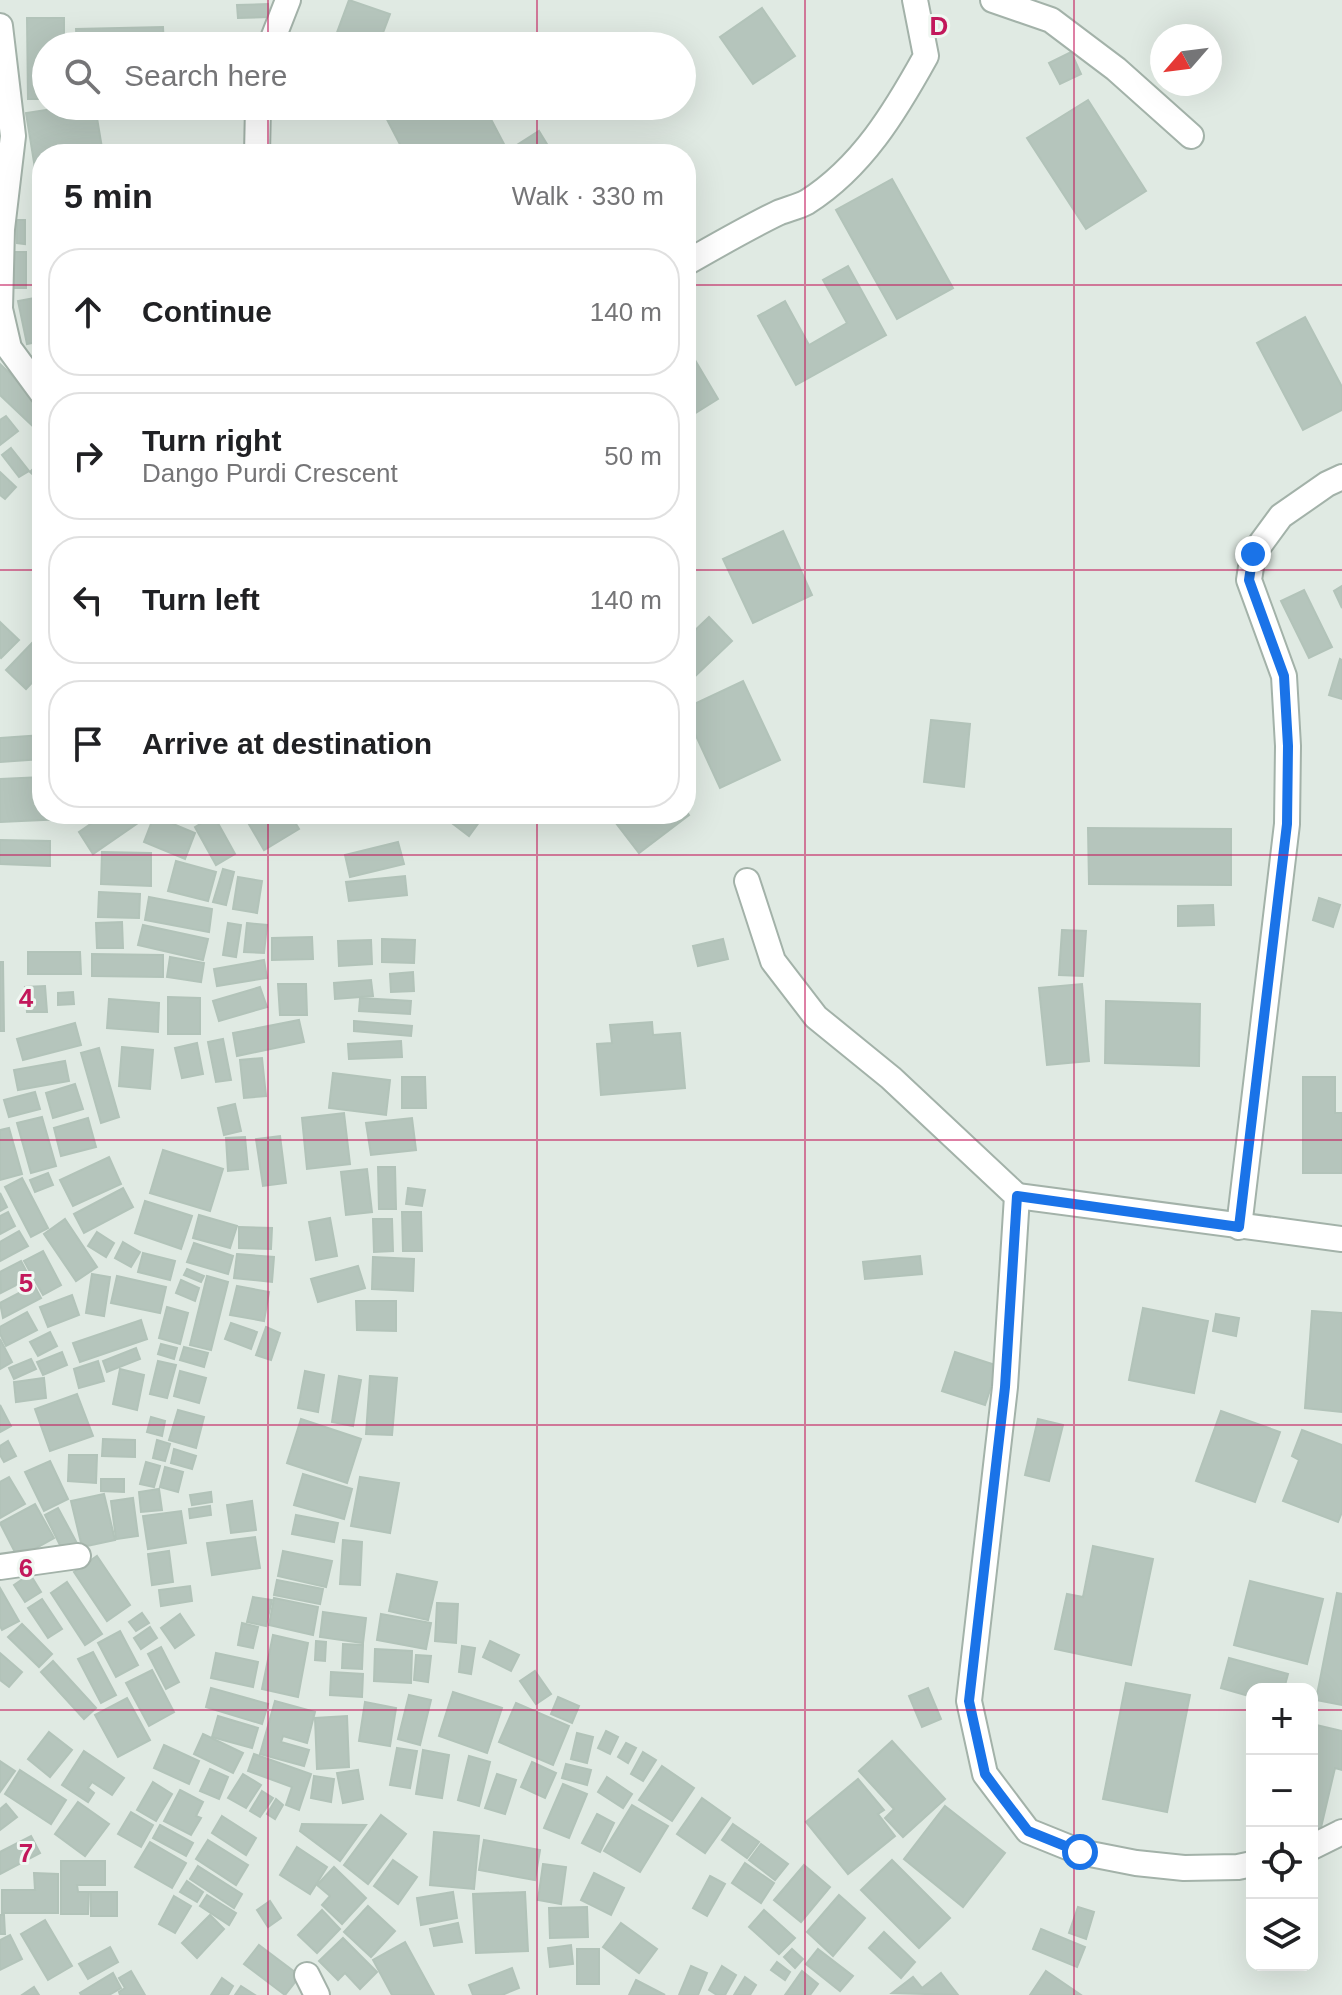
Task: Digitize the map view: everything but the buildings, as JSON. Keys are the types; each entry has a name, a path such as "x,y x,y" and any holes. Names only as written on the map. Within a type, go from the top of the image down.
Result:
{"street":[{"path":"275,32 288,0"},
{"path":"696,258 780,212 803,204 854,163 880,134 926,56 915,0"},
{"path":"993,0 1051,20 1116,69 1191,136"},
{"path":"0,26 13,136 1,230 0,309 9,348 32,379"},
{"path":"257,144 258,120"},
{"path":"1239,1227 1287,824 1288,746 1284,676 1249,580 1253,554 1281,516 1342,477"},
{"path":"747,881 773,961 816,1017 891,1078 1017,1196 1342,1239"},
{"path":"1017,1196 1005,1387 969,1701 985,1774 1028,1831 1080,1852 1184,1868 1246,1865"},
{"path":"0,1567 78,1556"},
{"path":"1318,1844 1342,1832"}],"route":[{"path":"1080,1852 1028,1831 985,1774 969,1701 1005,1387 1017,1196 1239,1227 1287,824 1288,746 1284,676 1249,580 1253,554"}]}
